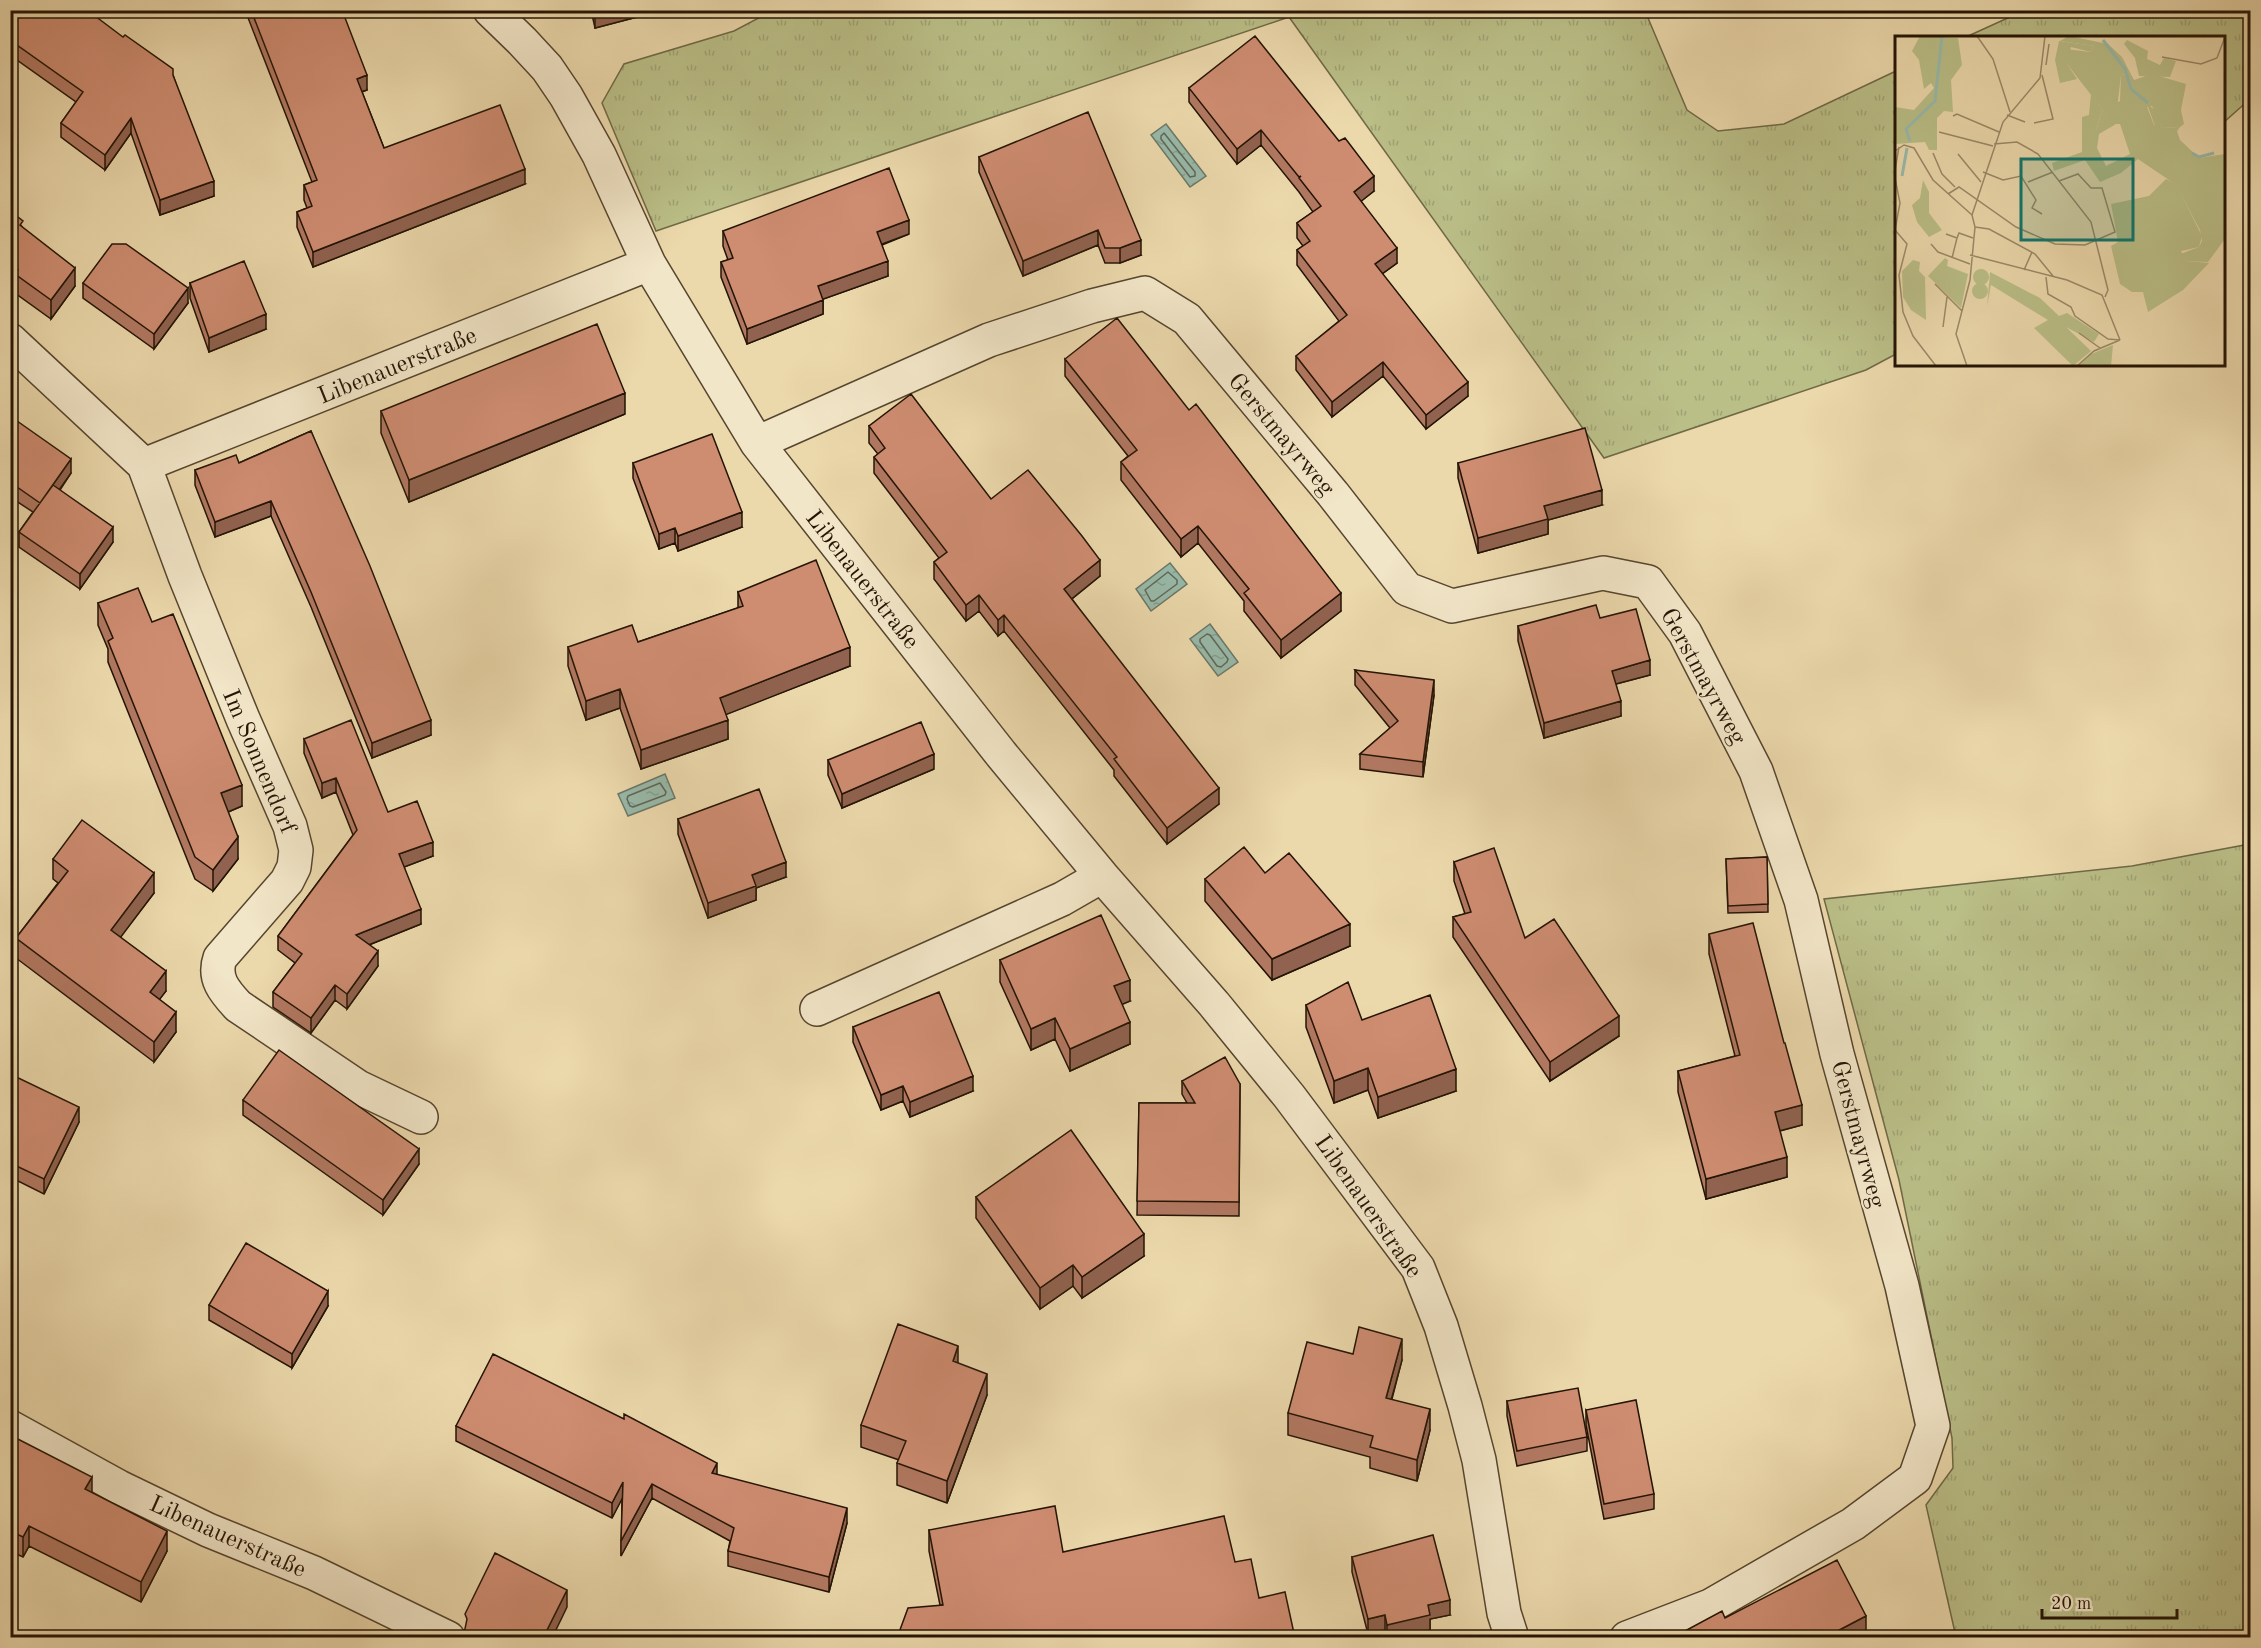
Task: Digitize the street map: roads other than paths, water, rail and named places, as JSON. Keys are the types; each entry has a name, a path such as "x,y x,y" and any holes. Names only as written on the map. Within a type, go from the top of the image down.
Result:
{"street":[{"name":"Libenauerstraße","path":"489,10 547,68 566,96 599,155 649,264 758,443 993,745 1282,1087 1418,1268 1441,1326 1466,1406 1479,1460 1504,1613 1512,1638"},
{"name":"Libenauerstraße","path":"144,465 649,264"},
{"name":"Gerstmayrweg","path":"758,443 989,340 1092,306 1145,293 1187,319 1333,494 1407,589 1452,606 1603,573 1647,582 1679,625 1756,771 1801,900 1837,1054 1902,1286 1933,1426 1915,1478 1853,1524 1710,1606 1627,1638"},
{"name":"Im Sonnendorf","path":"10,340 144,465 229,686 290,826 296,850 294,867 287,881 220,958 217,968 218,977 225,993 238,1006 358,1087 421,1117"},
{"path":"817,1009 1062,899 1102,876"},
{"name":"Libenauerstraße","path":"10,1428 119,1487 208,1530 314,1573 448,1638"}],"water":[{"path":"1166,124 1206,176 1190,187 1151,135"},
{"path":"1170,563 1187,584 1151,611 1136,589"},
{"path":"1210,624 1238,662 1218,676 1190,639"},
{"path":"665,774 675,798 628,816 618,794"}]}
